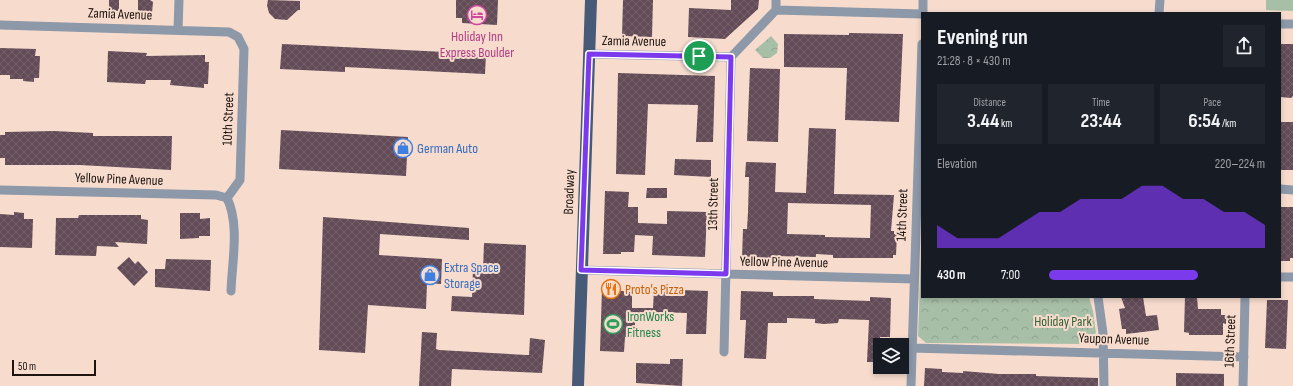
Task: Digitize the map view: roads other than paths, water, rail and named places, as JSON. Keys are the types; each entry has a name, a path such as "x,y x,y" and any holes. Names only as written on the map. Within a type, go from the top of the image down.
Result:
{"main road":[{"name":"Broadway","path":"578,386 591,0"}],"street":[{"path":"178,30 179,0"},
{"path":"731,57 776,10 776,0"},
{"path":"923,12 924,0"},
{"path":"1159,12 1160,0"},
{"path":"776,10 921,14"},
{"path":"1281,24 1293,24"},
{"name":"Zamia Avenue","path":"0,25 229,32 238,37"},
{"name":"10th Street","path":"227,198 240,180 244,50 238,37"},
{"name":"Zamia Avenue","path":"589,54 731,57"},
{"name":"13th Street","path":"724,352 731,57"},
{"name":"14th Street","path":"911,386 921,98"},
{"path":"1281,189 1293,190"},
{"name":"Yellow Pine Avenue","path":"0,190 216,195 227,198"},
{"path":"227,198 232,207 234,223 231,291"},
{"name":"Yellow Pine Avenue","path":"581,270 914,279"},
{"path":"1281,277 1293,277"},
{"path":"1098,298 1102,317 1104,386"},
{"name":"16th Street","path":"1243,386 1246,298"},
{"name":"Yaupon Avenue","path":"912,348 1244,357"}],"place":[{"name":"Holiday Inn Express Boulder","path":"477,15"},
{"name":"German Auto","path":"403,148"},
{"name":"Extra Space Storage","path":"430,275"},
{"name":"Proto's Pizza","path":"611,289"},
{"name":"IronWorks Fitness","path":"613,324"}],"park label":[{"name":"Holiday Park","path":"1063,321"}]}
